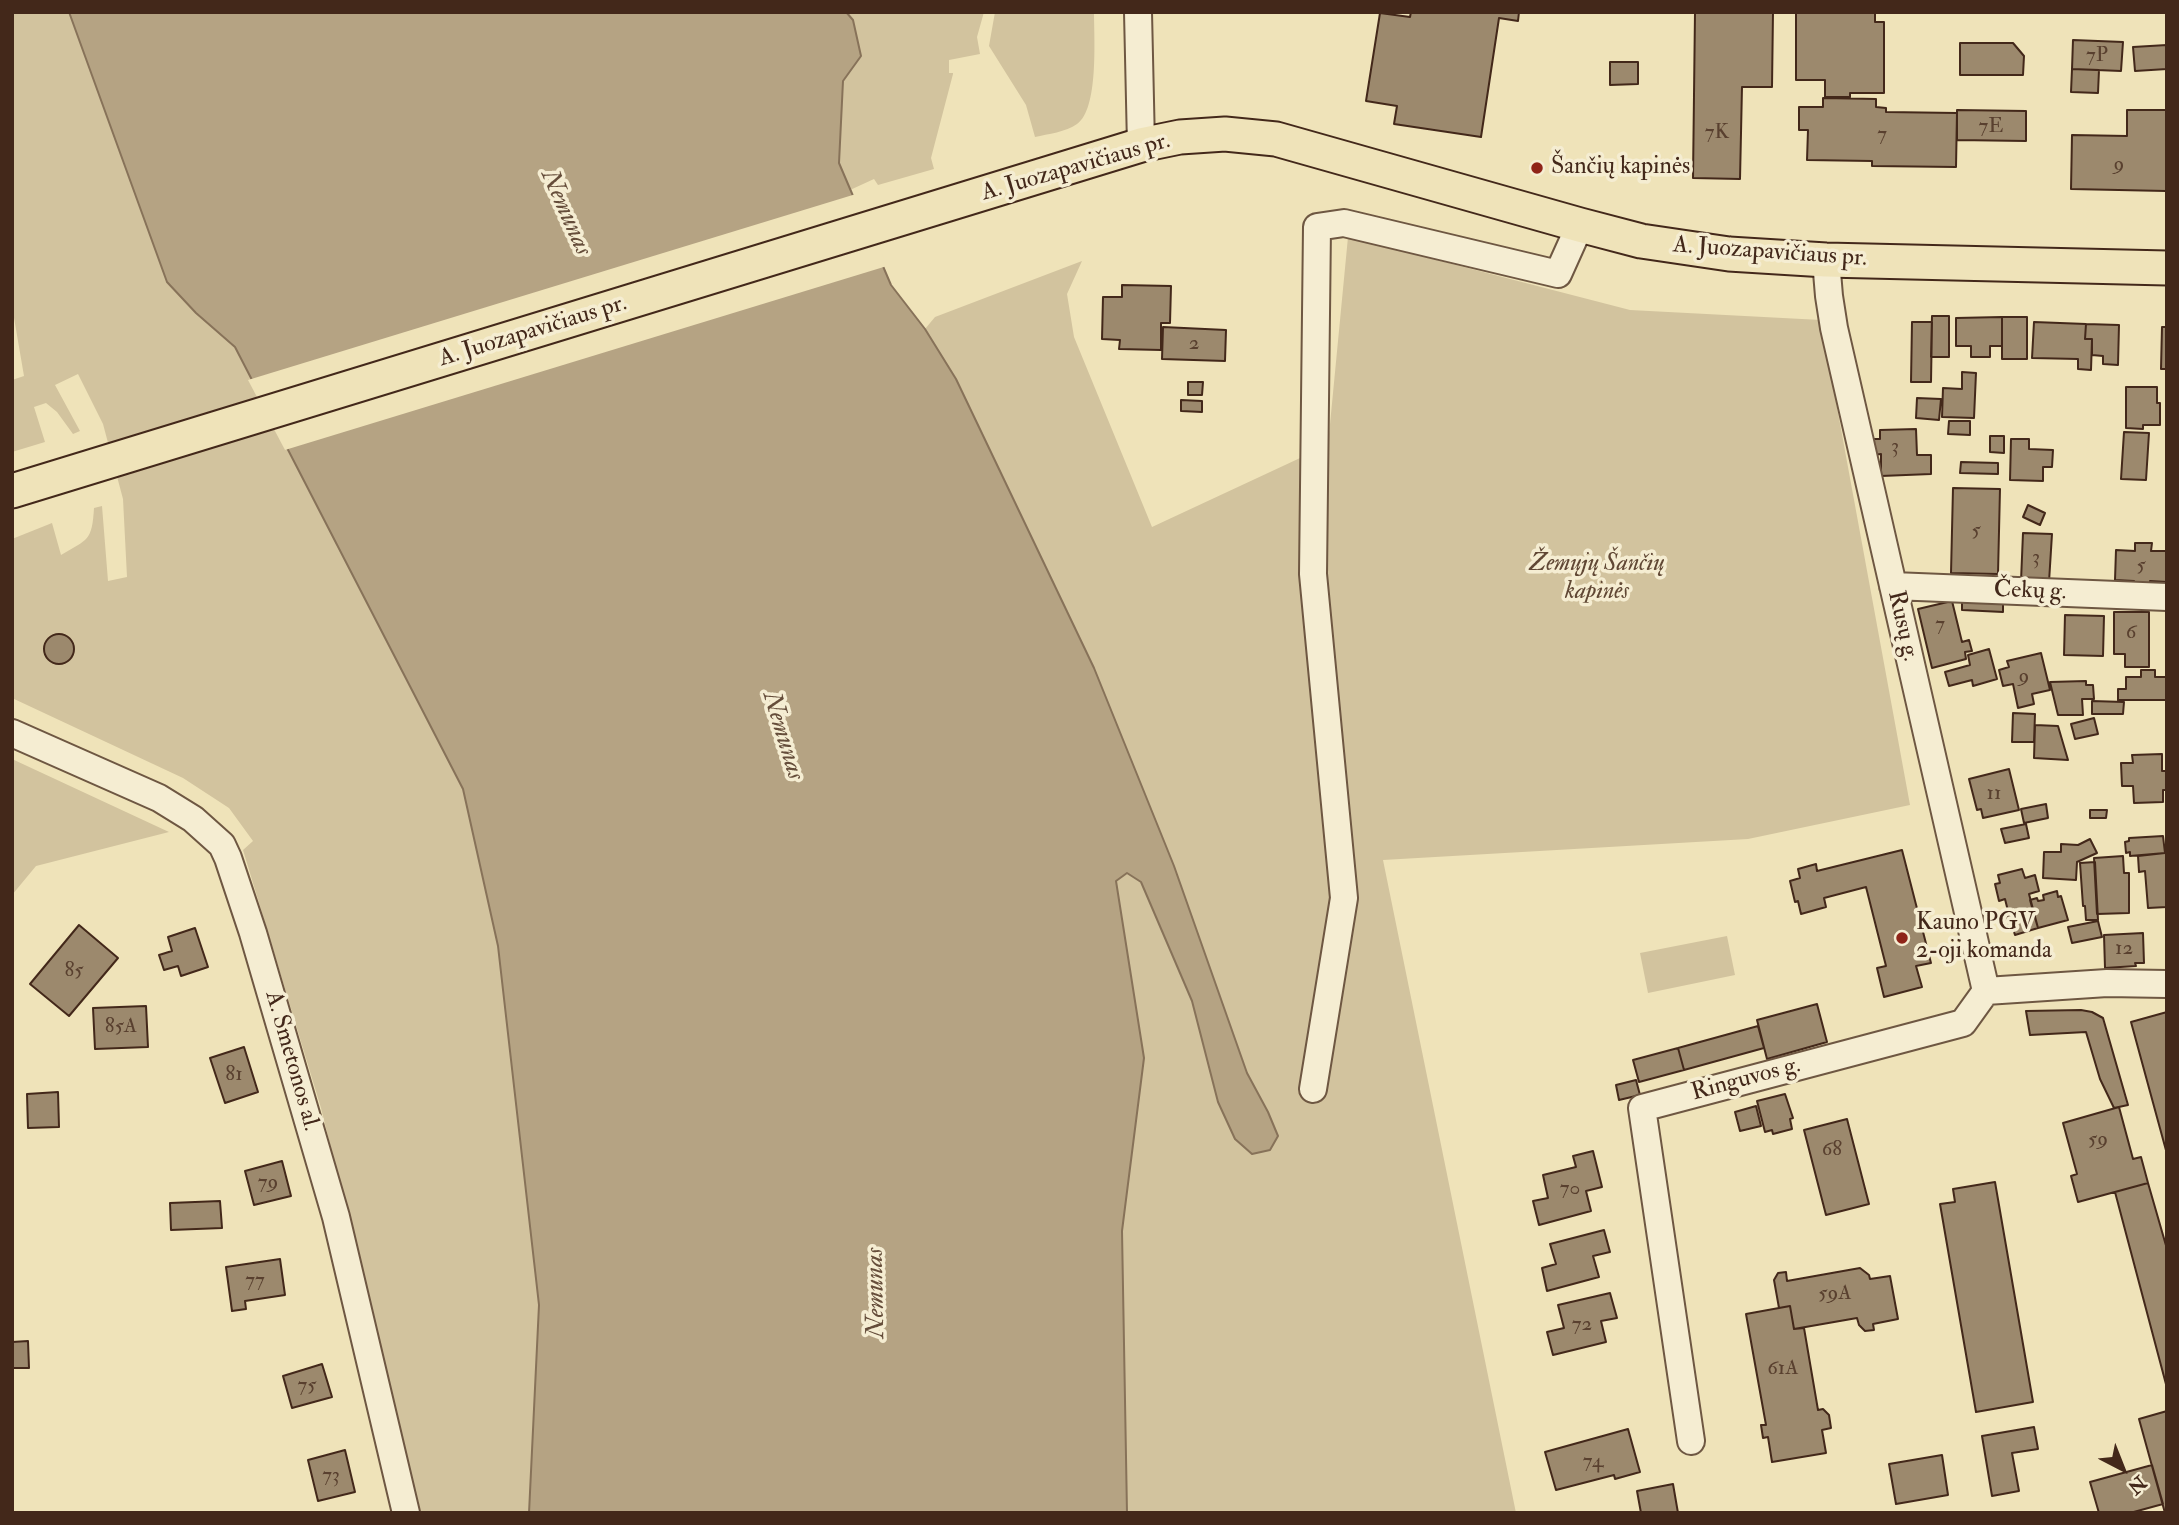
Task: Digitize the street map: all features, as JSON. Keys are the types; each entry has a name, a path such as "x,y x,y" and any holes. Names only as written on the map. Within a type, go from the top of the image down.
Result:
{"main road":[{"name":"A. Juozapavičiaus pr.","path":"12,491 1142,145 1180,137 1225,134 1276,139 1641,241 1729,254 1826,260 2167,268"}],"street":[{"path":"1138,12 1142,145"},
{"path":"1313,1089 1344,898 1312,574 1317,227 1344,223 1559,274 1580,225"},
{"name":"Rusų g.","path":"1826,260 1834,328 1986,991"},
{"name":"Čekų g.","path":"1893,586 2167,597"},
{"name":"A. Smetonos al.","path":"12,733 159,798 193,819 216,839 225,852 253,933 336,1217 406,1513"},
{"path":"1986,991 2107,983 2167,984"},
{"name":"Ringuvos g.","path":"1691,1441 1642,1108 1964,1023 1986,991"}],"green space":[{"path":"12,12 69,12 167,282 196,313 235,347 463,789 498,946 539,1305 529,1513 421,1513 321,1108 243,850 253,841 229,808 183,778 12,698 12,539 52,523 61,555 87,538 92,527 94,508 102,506 108,581 127,577 123,499 103,424 78,374 55,385 80,431 73,434 57,412 46,403 34,407 45,442 12,452 12,380 24,376 12,306"},
{"path":"846,12 984,12 977,37 980,54 949,60 949,73 953,74 931,158 934,169 878,185 874,179 850,190 839,163 843,81 861,56 853,20"},
{"path":"995,12 1094,12 1092,89 1084,116 1073,127 1035,137 1026,105 989,46"},
{"name":"Žemųjų Šančių kapinės","path":"1348,237 1630,310 1821,320 1910,805 1748,839 1383,860 1516,1513 1127,1513 1122,1231 1144,1058 1116,881 1127,873 1141,882 1192,1001 1218,1102 1278,1136 1247,1073 1174,866 1094,668 956,379 925,329 935,317 1082,261 1067,294 1074,337 1152,527 1328,445"},
{"path":"12,759 169,832 36,866 12,895"},
{"path":"1727,936 1735,975 1648,993 1640,953"}],"water":[{"name":"Nemunas","path":"69,12 846,12 853,20 861,56 843,81 839,163 891,285 925,329 956,379 1094,668 1174,866 1247,1073 1278,1136 1270,1150 1252,1154 1235,1139 1218,1102 1192,1001 1141,882 1127,873 1116,881 1144,1058 1122,1231 1127,1513 529,1513 539,1305 498,946 463,789 235,347 196,313 167,282"}],"pier":[{"path":"856,194 887,266 285,450 248,380"}],"building":[{"path":"1411,12 1519,12 1518,21 1499,18 1481,137 1394,124 1397,106 1366,101 1380,13 1410,17"},
{"path":"1695,12 1773,12 1772,87 1742,87 1740,179 1693,178"},
{"path":"1796,12 1875,12 1875,22 1884,22 1884,93 1850,93 1850,97 1825,97 1825,80 1796,80"},
{"path":"2073,40 2123,42 2121,71 2072,69"},
{"path":"1960,43 2013,43 2024,56 2023,75 1960,75"},
{"path":"2167,45 2167,69 2135,71 2133,47"},
{"path":"1610,62 1638,62 1638,84 1610,85"},
{"path":"2072,69 2099,70 2098,93 2071,92"},
{"path":"1823,98 1876,99 1876,107 1886,108 1886,112 1957,113 1956,167 1872,166 1872,161 1807,160 1808,130 1799,130 1799,107 1823,107"},
{"path":"1957,110 2026,111 2026,141 1957,140"},
{"path":"2127,110 2167,110 2166,191 2071,189 2072,135 2127,136"},
{"path":"1122,285 1171,286 1170,323 1161,323 1161,350 1119,349 1120,340 1102,339 1103,297 1122,297"},
{"path":"1932,316 1949,316 1949,357 1931,357"},
{"path":"2002,317 2002,346 1990,346 1990,357 1971,357 1971,346 1956,346 1956,318"},
{"path":"2002,317 2027,317 2027,359 2002,359"},
{"path":"1912,322 1932,322 1931,382 1911,382"},
{"path":"2034,322 2086,324 2085,339 2092,339 2091,370 2078,369 2078,359 2032,358"},
{"path":"2086,324 2119,325 2118,365 2103,364 2103,356 2092,355 2092,339 2085,339"},
{"path":"1163,327 1226,330 1225,361 1162,359"},
{"path":"2162,327 2167,327 2167,369 2161,369"},
{"path":"1962,372 1976,373 1974,418 1942,417 1943,388 1962,389"},
{"path":"1188,382 1203,382 1202,395 1188,395"},
{"path":"2126,387 2157,387 2160,425 2143,425 2143,429 2126,428"},
{"path":"1917,398 1941,399 1939,420 1916,418"},
{"path":"1181,400 1202,401 1202,412 1181,411"},
{"path":"1949,421 1970,421 1970,435 1948,434"},
{"path":"1916,429 1917,455 1931,455 1931,474 1881,476 1881,454 1873,455 1873,439 1880,439 1880,430"},
{"path":"2124,432 2149,433 2146,480 2121,479"},
{"path":"1990,436 2004,436 2004,453 1990,452"},
{"path":"2011,439 2029,439 2029,449 2053,450 2052,467 2043,467 2043,481 2010,480"},
{"path":"1961,462 1998,463 1998,474 1960,473"},
{"path":"1953,488 2000,489 1998,574 1951,573"},
{"path":"2028,505 2045,513 2040,525 2023,517"},
{"path":"2023,533 2052,534 2049,582 2021,581"},
{"path":"2135,543 2152,543 2151,551 2167,551 2167,582 2150,581 2150,587 2134,587 2134,581 2115,580 2116,550 2135,551"},
{"path":"1962,597 2003,599 2003,612 1962,610"},
{"path":"1952,601 1962,642 1969,640 1972,651 1965,652 1966,659 1932,668 1918,609"},
{"path":"2114,612 2149,612 2149,667 2125,667 2125,654 2114,654"},
{"path":"2065,615 2104,616 2103,656 2064,655"},
{"path":"59,634 70,638 74,649 70,660 59,664 48,660 44,649 48,638"},
{"path":"1989,649 1997,679 1973,686 1972,680 1949,686 1945,672 1970,665 1968,655"},
{"path":"2041,653 2050,690 2032,694 2034,704 2018,708 2013,684 2003,686 1999,670 2009,667 2007,661"},
{"path":"2141,670 2155,670 2155,677 2167,677 2167,700 2118,700 2118,689 2126,689 2126,677 2141,677"},
{"path":"2086,681 2086,685 2093,685 2094,699 2082,699 2083,715 2058,715 2050,682"},
{"path":"2092,701 2124,702 2123,714 2092,714"},
{"path":"2013,713 2035,714 2034,742 2012,742"},
{"path":"2094,718 2098,734 2075,739 2071,724"},
{"path":"2035,725 2058,726 2068,760 2034,758"},
{"path":"2162,754 2162,771 2167,771 2167,790 2163,790 2163,802 2134,803 2133,786 2122,786 2121,763 2133,763 2132,755"},
{"path":"2009,769 2019,810 1983,818 1981,809 1977,810 1969,779"},
{"path":"2046,804 2048,818 2024,823 2021,809"},
{"path":"2090,810 2107,810 2106,818 2090,818"},
{"path":"2026,824 2029,838 2005,843 2001,829"},
{"path":"2163,836 2165,853 2130,856 2130,852 2126,853 2125,842 2129,841 2129,838"},
{"path":"2090,839 2097,853 2077,862 2076,880 2043,878 2044,852 2061,852 2061,844 2078,845"},
{"name":"Kauno PGV 2-oji komanda","path":"1902,850 1931,963 1916,966 1922,987 1884,997 1877,968 1886,966 1866,887 1824,898 1826,907 1801,914 1790,881 1800,878 1798,869 1816,864 1817,871"},
{"path":"2167,853 2167,907 2148,908 2145,871 2139,872 2138,856"},
{"path":"2123,856 2124,873 2129,873 2129,913 2097,914 2094,858"},
{"path":"2095,862 2098,920 2086,920 2080,863"},
{"path":"2022,869 2025,878 2035,875 2039,891 2029,894 2038,928 2015,935 2012,926 2004,928 2001,918 2009,915 2005,899 1999,901 1995,884 2000,883 1998,875"},
{"path":"2057,891 2068,920 2038,928 2030,900 2044,900 2043,895"},
{"path":"2098,921 2102,937 2072,943 2068,927"},
{"path":"79,925 118,958 69,1016 30,984"},
{"path":"195,928 208,967 181,976 178,966 164,970 159,955 172,951 168,937"},
{"path":"2143,933 2144,963 2105,968 2104,935"},
{"path":"1817,1004 1827,1042 1767,1059 1757,1020"},
{"path":"146,1006 148,1047 95,1049 93,1008"},
{"path":"2081,1010 2103,1018 2128,1105 2114,1108 2100,1079 2086,1032 2030,1035 2026,1011"},
{"path":"2167,1012 2167,1154 2131,1022"},
{"path":"1758,1026 1764,1048 1684,1070 1678,1048"},
{"path":"244,1047 258,1092 225,1103 210,1058"},
{"path":"1678,1048 1684,1070 1639,1082 1633,1060"},
{"path":"1636,1080 1640,1095 1619,1100 1616,1085"},
{"path":"58,1092 59,1127 28,1128 27,1094"},
{"path":"1785,1094 1793,1118 1790,1119 1792,1129 1773,1134 1772,1130 1765,1132 1757,1101"},
{"path":"1756,1106 1761,1126 1740,1131 1735,1112"},
{"path":"2119,1107 2133,1159 2141,1157 2148,1183 2078,1202 2071,1176 2077,1174 2063,1123"},
{"path":"1847,1119 1869,1204 1826,1215 1804,1130"},
{"path":"1593,1151 1602,1187 1586,1191 1591,1211 1539,1225 1533,1201 1548,1198 1543,1175 1576,1167 1573,1156"},
{"path":"282,1161 291,1196 254,1205 245,1171"},
{"path":"1995,1182 2033,1402 1976,1412 1940,1204 1955,1202 1953,1189"},
{"path":"2148,1183 2167,1249 2167,1388 2115,1192"},
{"path":"220,1201 222,1228 171,1230 170,1203"},
{"path":"1604,1230 1610,1252 1593,1256 1599,1277 1547,1291 1542,1268 1556,1264 1550,1244"},
{"path":"280,1259 285,1295 245,1301 246,1309 232,1311 226,1267"},
{"path":"1860,1268 1870,1279 1890,1276 1898,1319 1873,1324 1874,1330 1865,1331 1857,1318 1794,1329 1790,1306 1779,1308 1774,1280 1778,1273 1786,1272 1787,1281"},
{"path":"1610,1293 1617,1318 1601,1321 1606,1342 1553,1355 1547,1332 1564,1328 1558,1305"},
{"path":"1790,1306 1794,1329 1804,1328 1818,1410 1823,1409 1829,1415 1831,1428 1822,1430 1826,1453 1772,1462 1768,1437 1763,1438 1761,1425 1766,1425 1746,1314"},
{"path":"28,1341 29,1368 12,1368 12,1342"},
{"path":"322,1364 332,1397 292,1408 283,1376"},
{"path":"2167,1411 2167,1513 2165,1513 2139,1419"},
{"path":"2034,1427 2038,1449 2012,1453 2019,1491 1992,1496 1982,1436"},
{"path":"1628,1429 1640,1472 1615,1479 1614,1475 1556,1490 1545,1452"},
{"path":"345,1450 355,1492 318,1501 308,1460"},
{"path":"1942,1455 1948,1495 1896,1504 1889,1464"},
{"path":"2152,1465 2163,1504 2130,1513 2099,1513 2090,1482"},
{"path":"1673,1484 1678,1513 1641,1513 1637,1491"}],"place":[{"name":"Šančių kapinės","path":"1537,168"},
{"name":"Kauno PGV 2-oji komanda","path":"1902,938"}]}
